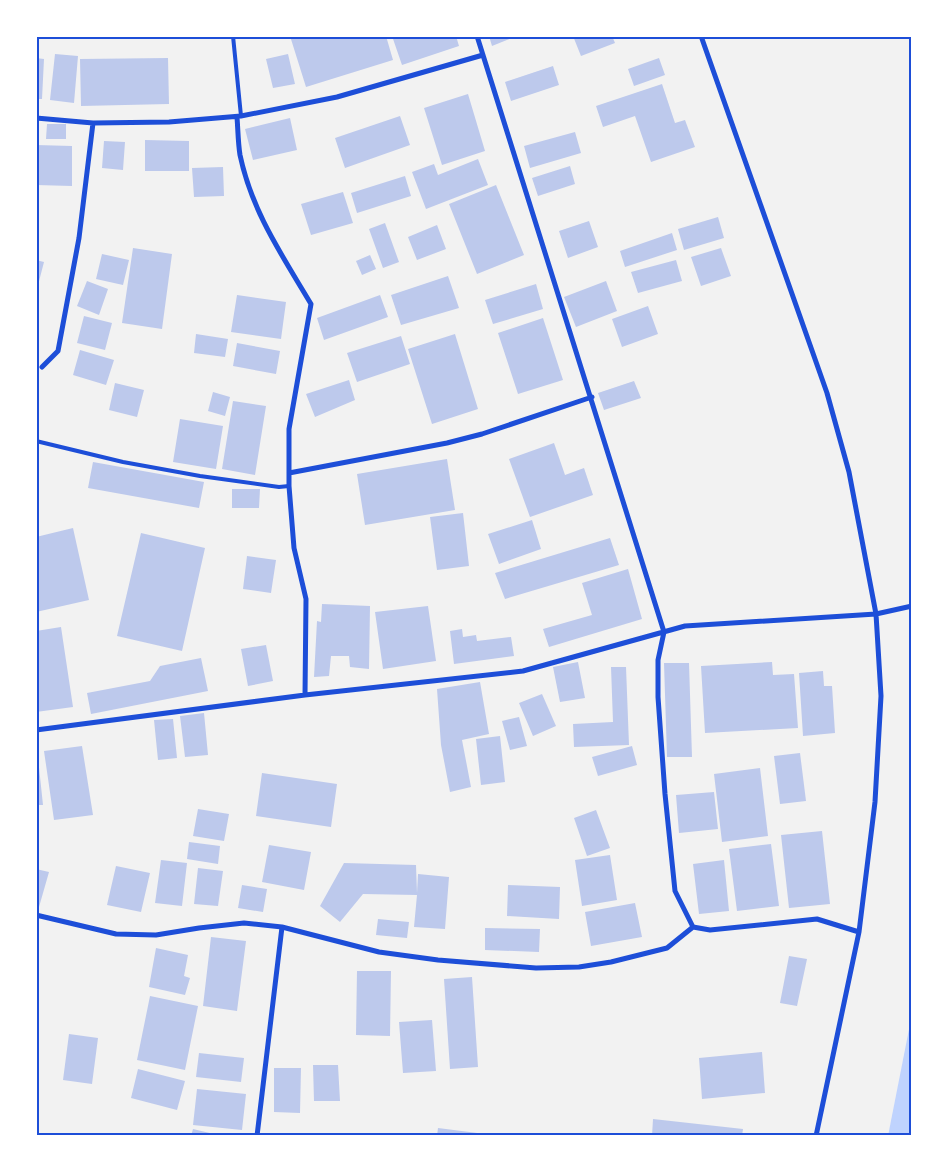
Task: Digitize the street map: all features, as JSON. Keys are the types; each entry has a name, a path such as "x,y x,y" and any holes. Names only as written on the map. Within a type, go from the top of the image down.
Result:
{"street":[{"path":"477,36 592,397 664,632 658,669 665,794 676,891 693,927"},
{"path":"701,36 827,393 849,472 876,614 881,696 876,802 859,932 816,1136"},
{"path":"36,118 93,123 169,122 239,117 337,98 483,55"},
{"path":"239,117 240,154 254,201 264,224 311,304 289,429 289,486 294,548 306,598 306,695"},
{"path":"42,367 58,351 79,238 93,123"},
{"path":"289,473 446,444 482,434 592,397"},
{"path":"36,730 306,695 523,671 685,626 876,614 912,606"},
{"path":"36,915 116,934 156,935 244,923 282,927 379,952 438,960 536,968 579,967 611,962 667,948 693,927 710,930 818,920 859,932"},
{"path":"258,1136 282,927"}],"lane":[{"path":"233,36 239,117"},
{"path":"36,441 123,462 200,476 279,487 289,486"}],"water":[{"path":"912,1014 912,1136 888,1136"}],"building":[{"path":"290,36 386,36 393,60 306,87"},
{"path":"392,36 456,36 459,46 402,65"},
{"path":"489,36 517,36 492,46"},
{"path":"573,36 612,36 615,43 581,56"},
{"path":"55,54 78,56 74,103 50,100"},
{"path":"288,54 295,84 273,88 266,59"},
{"path":"36,58 44,59 42,99 36,99"},
{"path":"168,58 169,104 81,106 80,59"},
{"path":"659,58 665,75 634,86 628,69"},
{"path":"553,66 559,85 511,101 505,82"},
{"path":"662,84 675,123 685,120 695,147 651,162 635,116 603,127 596,106"},
{"path":"468,94 485,151 442,165 424,108"},
{"path":"400,116 410,145 345,168 335,138"},
{"path":"290,118 297,150 253,160 245,129"},
{"path":"47,124 66,124 66,139 46,139"},
{"path":"575,132 581,153 530,168 524,146"},
{"path":"145,140 189,141 189,171 145,171"},
{"path":"104,141 125,142 123,170 102,168"},
{"path":"36,145 72,146 72,186 36,185"},
{"path":"478,159 488,185 426,209 412,172 434,164 438,175"},
{"path":"570,166 575,184 538,196 532,178"},
{"path":"223,167 224,196 194,197 192,168"},
{"path":"405,176 411,196 357,213 351,193"},
{"path":"496,185 524,255 477,274 449,204"},
{"path":"343,192 353,223 311,235 301,204"},
{"path":"718,217 724,238 684,250 678,229"},
{"path":"589,221 598,247 568,258 559,231"},
{"path":"385,223 399,262 383,268 369,229"},
{"path":"437,225 446,249 417,260 408,237"},
{"path":"672,233 677,250 625,267 620,251"},
{"path":"133,248 172,254 162,329 122,323"},
{"path":"721,248 731,276 701,286 691,257"},
{"path":"102,254 129,260 123,285 96,279"},
{"path":"370,255 376,269 362,275 356,261"},
{"path":"36,260 44,262 37,289 36,289"},
{"path":"676,260 682,281 638,293 631,272"},
{"path":"448,276 459,308 401,325 391,295"},
{"path":"87,281 108,289 99,315 77,306"},
{"path":"606,281 617,311 576,327 564,297"},
{"path":"536,284 543,309 493,324 485,300"},
{"path":"237,295 286,302 281,339 231,332"},
{"path":"380,295 388,317 324,340 317,318"},
{"path":"648,306 658,334 622,347 612,319"},
{"path":"84,316 112,323 105,350 77,343"},
{"path":"543,318 563,380 518,394 498,333"},
{"path":"196,334 228,339 225,357 194,353"},
{"path":"455,334 478,409 432,424 408,349"},
{"path":"401,336 410,364 357,382 347,353"},
{"path":"237,343 280,351 276,374 233,366"},
{"path":"80,350 114,360 106,385 73,375"},
{"path":"349,380 355,400 315,417 306,394"},
{"path":"634,381 641,398 604,410 598,393"},
{"path":"115,383 144,390 137,417 109,410"},
{"path":"213,392 230,397 225,416 208,411"},
{"path":"233,401 266,406 255,475 222,469"},
{"path":"180,419 223,426 216,469 173,462"},
{"path":"554,443 565,475 584,468 593,495 530,517 509,459"},
{"path":"447,459 455,510 365,525 357,474"},
{"path":"93,462 204,482 199,508 88,488"},
{"path":"232,489 260,489 259,508 232,508"},
{"path":"463,513 469,566 437,570 430,517"},
{"path":"532,520 541,549 499,564 488,534"},
{"path":"73,528 89,600 36,612 36,537"},
{"path":"141,533 205,548 182,651 117,636"},
{"path":"610,538 619,565 505,599 495,573"},
{"path":"247,556 276,560 271,593 243,589"},
{"path":"628,569 642,619 549,647 543,629 592,615 582,583"},
{"path":"322,604 370,606 369,669 350,667 349,656 331,656 329,676 314,677 317,621 321,622"},
{"path":"428,606 436,661 383,669 375,612"},
{"path":"61,627 73,707 36,712 36,631"},
{"path":"462,629 463,637 476,635 477,641 511,637 514,656 454,664 450,631"},
{"path":"266,645 273,681 248,686 241,649"},
{"path":"201,658 208,691 91,714 87,693 150,681 160,666"},
{"path":"578,662 585,698 560,702 553,667"},
{"path":"772,662 773,675 794,674 798,728 705,733 701,666"},
{"path":"664,663 689,663 692,757 667,757"},
{"path":"611,667 626,667 629,745 574,747 573,724 613,722"},
{"path":"823,671 824,686 832,686 835,733 803,736 799,673"},
{"path":"480,682 489,734 462,740 471,787 450,792 441,745 437,689"},
{"path":"542,694 556,726 533,736 519,703"},
{"path":"204,713 208,755 185,757 180,716"},
{"path":"519,717 527,746 510,750 502,721"},
{"path":"173,719 177,758 158,760 154,720"},
{"path":"500,736 505,782 481,785 476,739"},
{"path":"82,746 93,815 54,820 44,751"},
{"path":"632,746 637,765 598,776 592,757"},
{"path":"800,753 806,801 780,804 774,756"},
{"path":"36,758 38,758 43,805 36,805"},
{"path":"760,768 768,836 722,842 714,774"},
{"path":"262,773 337,784 331,827 256,816"},
{"path":"714,792 718,829 679,833 676,795"},
{"path":"198,809 229,814 224,841 193,836"},
{"path":"596,810 610,848 587,856 574,818"},
{"path":"822,831 830,904 789,908 781,835"},
{"path":"189,842 220,846 218,864 187,859"},
{"path":"771,844 779,906 737,911 729,849"},
{"path":"269,845 311,852 304,890 262,882"},
{"path":"610,855 617,900 582,906 575,860"},
{"path":"161,860 187,863 182,906 155,903"},
{"path":"724,860 729,911 699,914 693,864"},
{"path":"344,863 416,865 417,893 418,874 449,877 445,929 414,927 417,895 363,894 340,922 320,906"},
{"path":"116,866 150,873 141,912 107,905"},
{"path":"198,868 223,871 218,906 194,904"},
{"path":"36,869 49,872 39,907 36,906"},
{"path":"242,885 267,889 263,912 238,908"},
{"path":"508,885 560,887 559,919 507,916"},
{"path":"635,903 642,937 591,946 585,912"},
{"path":"378,919 409,922 407,938 376,935"},
{"path":"485,928 540,929 539,952 485,950"},
{"path":"211,937 246,941 237,1011 203,1006"},
{"path":"156,948 188,955 184,976 190,978 185,995 149,987"},
{"path":"789,956 807,959 797,1006 780,1003"},
{"path":"357,971 391,971 390,1036 356,1035"},
{"path":"472,977 478,1067 450,1069 444,979"},
{"path":"150,996 198,1006 185,1070 137,1060"},
{"path":"432,1020 436,1071 403,1073 399,1022"},
{"path":"69,1034 98,1038 92,1084 63,1080"},
{"path":"762,1052 765,1093 702,1099 699,1058"},
{"path":"199,1053 244,1058 241,1082 196,1077"},
{"path":"313,1065 338,1065 340,1101 314,1101"},
{"path":"274,1068 301,1068 300,1113 274,1112"},
{"path":"138,1069 185,1081 177,1110 131,1098"},
{"path":"197,1089 246,1094 242,1130 193,1125"},
{"path":"653,1119 743,1129 742,1136 652,1136"},
{"path":"438,1128 493,1135 493,1136 437,1136"},
{"path":"193,1129 218,1135 218,1136 191,1136"}]}
